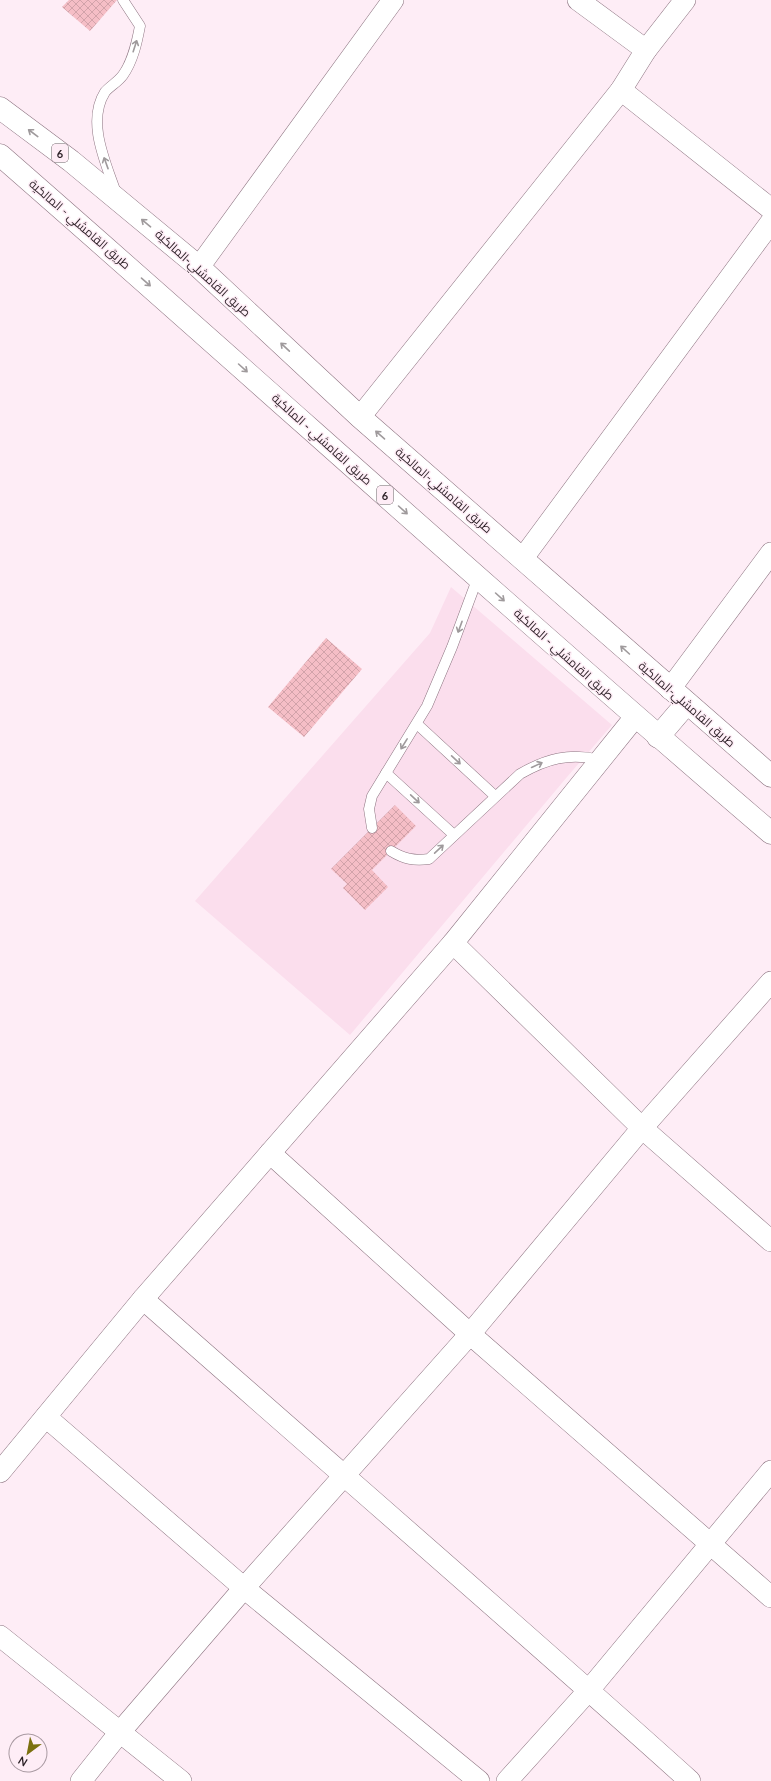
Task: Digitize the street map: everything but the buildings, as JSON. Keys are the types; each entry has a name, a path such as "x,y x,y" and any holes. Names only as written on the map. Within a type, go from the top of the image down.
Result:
{"highway":[{"name":"6","path":"0,108 71,161 119,200"},
{"name":"طريق القامشلي - المالكية","path":"0,155 171,304 635,717 771,833"},
{"name":"طريق القامشلي-المالكية","path":"119,200 199,267 360,417 523,558 686,704 771,776"},
{"path":"658,737 686,704"}],"street":[{"path":"199,267 393,0"},
{"path":"578,0 646,50"},
{"path":"360,417 621,90 646,50 685,0"},
{"path":"621,90 771,209"},
{"path":"523,558 771,222"},
{"path":"670,689 771,553"},
{"path":"0,1472 143,1299 453,943 635,717"},
{"path":"453,943 642,1128 771,1241"},
{"path":"81,1781 120,1732 244,1588 470,1334 642,1128 771,982"},
{"path":"270,1152 470,1334 771,1597"},
{"path":"143,1299 343,1476 589,1690 690,1781"},
{"path":"46,1417 244,1588 479,1781"},
{"path":"507,1781 589,1690 712,1544 771,1471"},
{"path":"0,1636 181,1781"}],"lane":[{"path":"119,200 101,151 96,118 105,93 123,75 136,47 140,26 124,0"},
{"path":"372,828 369,809 372,796 417,724 440,677 478,578"},
{"path":"417,724 495,796"},
{"path":"391,851 401,857 412,860 429,859 520,774 548,760 574,756 600,760"},
{"path":"386,773 454,835"}],"shaded area":[{"path":"451,587 612,725 350,1035 195,901 430,633"}]}
